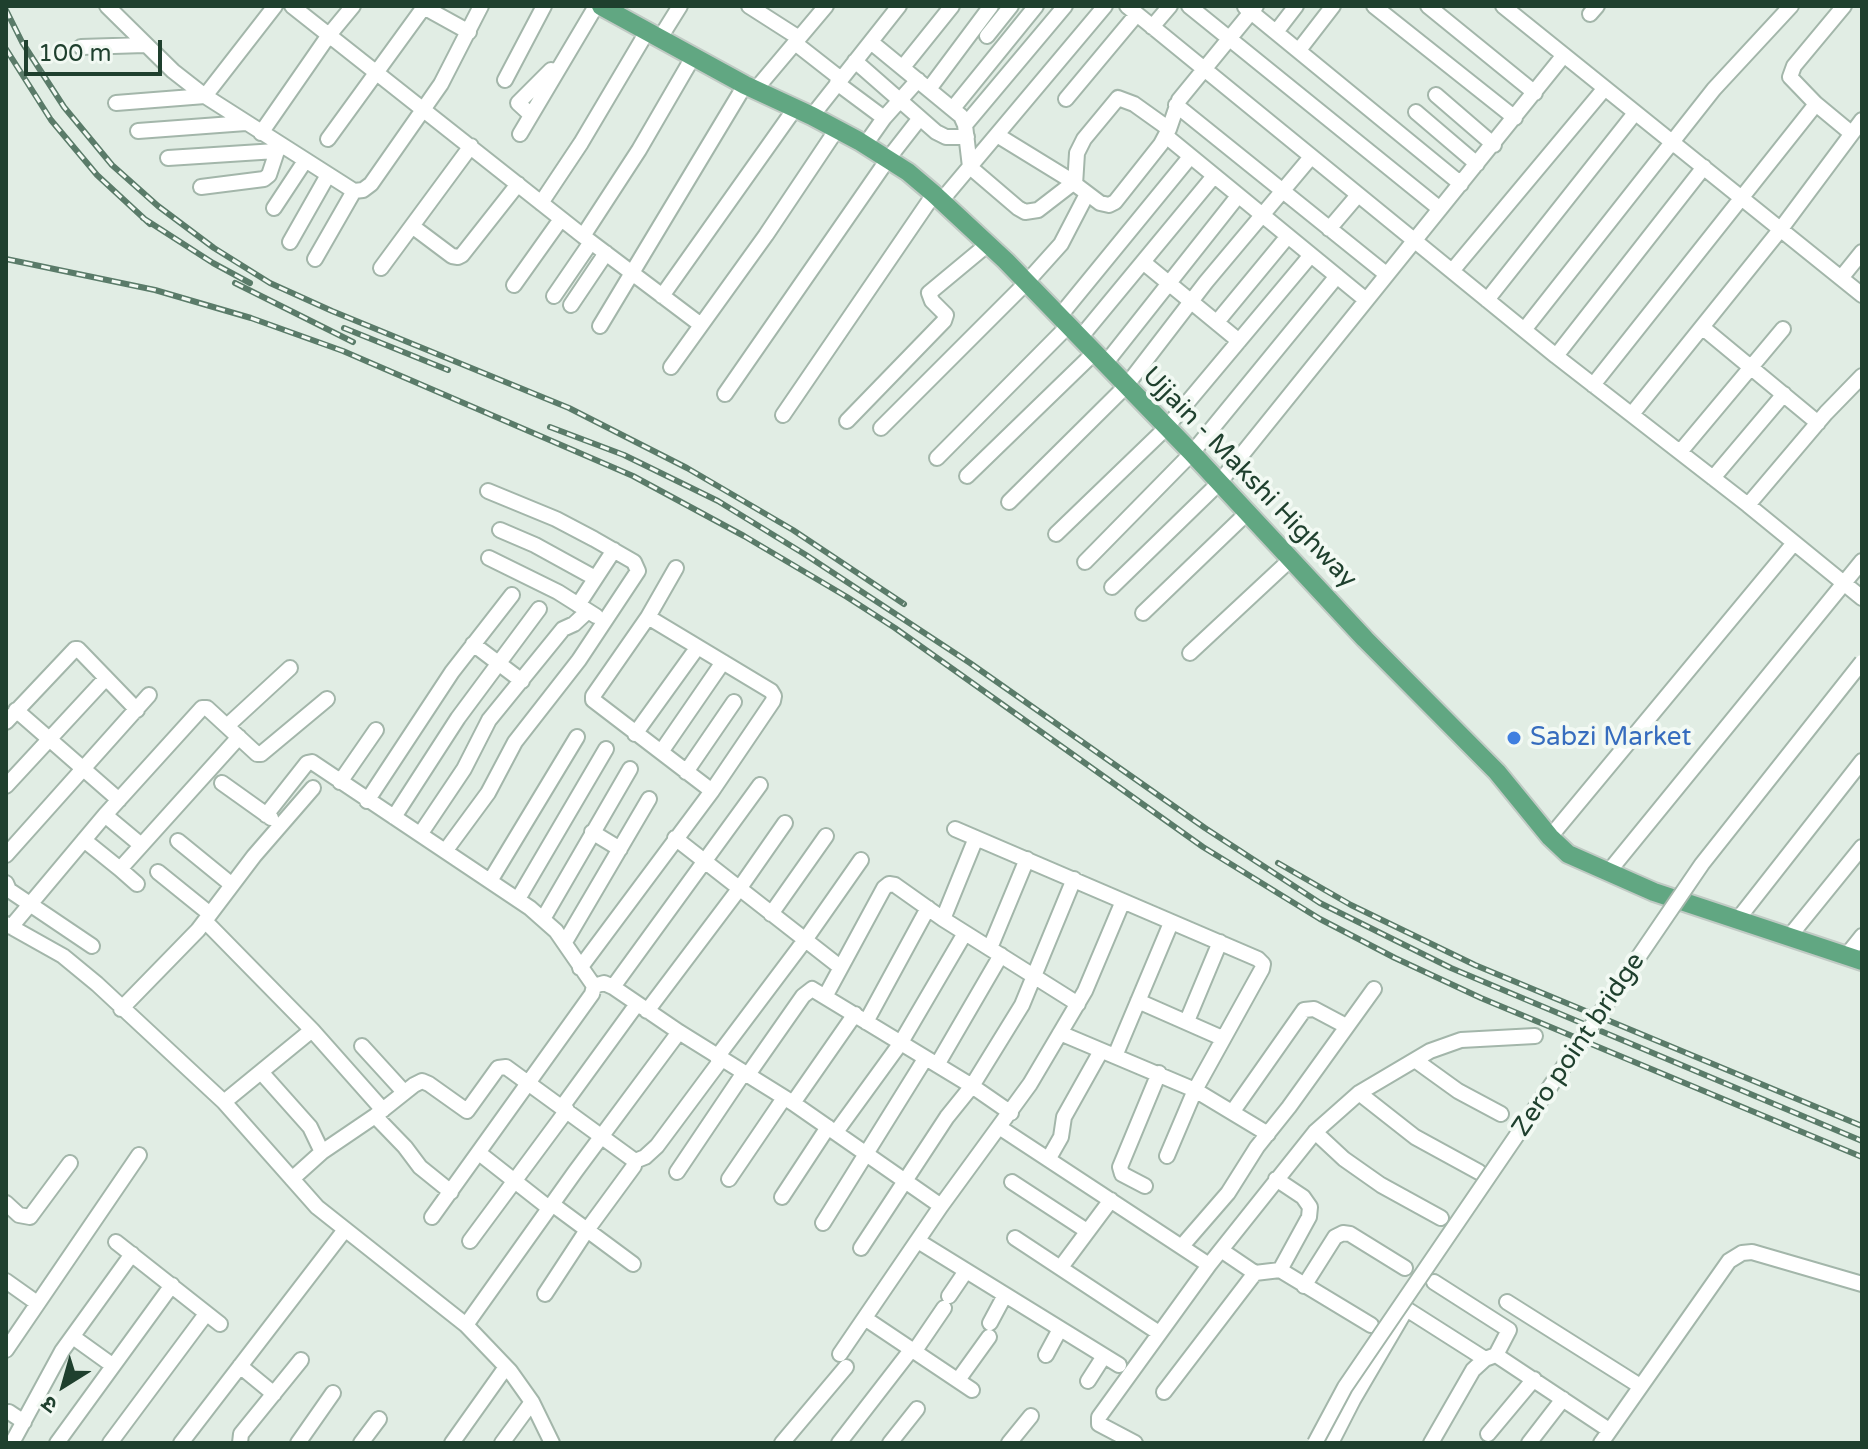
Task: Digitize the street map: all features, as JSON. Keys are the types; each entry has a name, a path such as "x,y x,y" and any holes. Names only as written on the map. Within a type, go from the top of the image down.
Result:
{"main road":[{"name":"Ujjain - Makshi Highway","path":"599,6 750,87 837,129 888,159 938,197 1192,453 1365,639 1479,753 1568,854 1654,892 1854,958"}],"street":[{"path":"107,6 145,45 205,96 278,148 354,191 363,190 371,184 424,108 449,71 481,6"},
{"path":"116,103 205,96 275,6"},
{"path":"292,6 561,219 701,325"},
{"path":"261,133 329,35 353,6"},
{"path":"505,80 544,6"},
{"path":"520,134 531,115 518,103 566,56 599,6"},
{"path":"541,203 654,34 680,6"},
{"path":"600,326 683,185 750,87 797,41 826,6"},
{"path":"662,296 804,112 839,81 899,6"},
{"path":"903,67 952,6"},
{"path":"865,145 884,118 924,84 991,6"},
{"path":"987,36 1011,6"},
{"path":"954,107 1036,6"},
{"path":"855,61 946,137 966,131 1065,6"},
{"path":"783,415 938,197 970,167 1105,6"},
{"path":"1152,27 1170,6"},
{"path":"1189,6 1440,209"},
{"path":"1276,32 1296,6"},
{"path":"1299,50 1333,6"},
{"path":"1374,6 1515,118"},
{"path":"1428,6 1535,93"},
{"path":"1503,6 1862,295"},
{"path":"1524,330 1714,89 1791,6"},
{"path":"1844,6 1791,70 1790,77 1851,133"},
{"path":"328,139 423,7 469,32"},
{"path":"752,7 797,41 884,118"},
{"path":"1066,99 1131,8 1413,241 1862,598"},
{"path":"997,135 1100,203 1109,205 1115,202 1168,132 1176,105 1251,8 1461,184"},
{"path":"871,42 954,107 966,131 970,167 1025,212 1038,210 1078,187"},
{"path":"81,47 145,45"},
{"path":"1112,587 1219,483 1564,55"},
{"path":"554,296 693,57"},
{"path":"1452,271 1605,88"},
{"path":"1436,95 1494,145"},
{"path":"881,428 1061,244 1078,187 1077,153 1084,139 1118,98 1134,104 1168,132 1190,157 1366,300"},
{"path":"1593,385 1816,104"},
{"path":"1176,105 1386,274"},
{"path":"1416,112 1477,164"},
{"path":"1487,300 1635,113"},
{"path":"725,394 888,159 920,118"},
{"path":"1632,414 1780,230 1862,120"},
{"path":"138,131 246,123"},
{"path":"671,367 766,235 837,129"},
{"path":"381,268 471,146"},
{"path":"168,158 278,148"},
{"path":"201,187 264,179 269,175 278,148"},
{"path":"1069,327 1190,157"},
{"path":"1009,502 1126,386 1191,301 1311,157"},
{"path":"274,208 305,161"},
{"path":"1556,356 1704,167"},
{"path":"290,242 328,175"},
{"path":"937,458 1069,327 1143,262 1214,176"},
{"path":"412,226 458,257 518,184"},
{"path":"315,259 354,191"},
{"path":"1329,229 1358,195"},
{"path":"967,476 1099,358 1169,283 1238,196"},
{"path":"514,285 561,219"},
{"path":"1217,322 1288,236"},
{"path":"847,421 944,321 946,315 932,301 929,293 988,244"},
{"path":"1841,278 1862,252"},
{"path":"571,305 606,253"},
{"path":"1056,534 1166,428 1311,255"},
{"path":"1143,262 1239,341"},
{"path":"1085,562 1192,453 1337,276"},
{"path":"1702,327 1818,423"},
{"path":"1680,452 1783,329"},
{"path":"1748,505 1862,376"},
{"path":"1713,478 1784,394"},
{"path":"446,850 488,793 515,742 606,623 638,571 634,562 556,519 488,491"},
{"path":"1143,613 1247,513"},
{"path":"500,530 595,578"},
{"path":"1550,837 1794,543"},
{"path":"421,833 464,769 489,720 563,629 574,624 595,578 614,550"},
{"path":"489,558 606,623"},
{"path":"1190,653 1291,559"},
{"path":"1610,870 1862,561"},
{"path":"676,568 648,617 593,696 595,704 712,791"},
{"path":"367,801 434,697 512,595"},
{"path":"394,817 458,718 539,609"},
{"path":"580,968 712,791 774,696 648,617"},
{"path":"473,644 522,681"},
{"path":"635,734 697,648"},
{"path":"119,800 48,739 11,716 75,649 137,710"},
{"path":"661,752 723,662"},
{"name":"Zero point bridge","path":"1315,1443 1345,1387 1702,864 1862,662"},
{"path":"227,726 290,668"},
{"path":"6,786 106,678"},
{"path":"6,855 149,695"},
{"path":"327,699 261,754 257,754 207,708 202,708 30,904 8,925 63,956 97,984 224,1102 317,1207 466,1325 506,1367 532,1402 549,1440"},
{"path":"686,772 734,702"},
{"path":"340,782 376,730"},
{"path":"120,869 239,737"},
{"path":"490,881 577,737"},
{"path":"518,899 606,749"},
{"path":"266,815 309,761 518,899 565,942 594,986"},
{"path":"1738,919 1862,761"},
{"path":"543,919 630,769"},
{"path":"222,783 281,825"},
{"path":"613,987 760,785"},
{"path":"121,1009 207,918 313,788"},
{"path":"565,942 649,799"},
{"path":"105,815 141,845"},
{"path":"470,1241 564,1108 739,889 785,823"},
{"path":"955,829 1220,942 1263,964 1195,1090 1167,1156"},
{"path":"592,832 620,849"},
{"path":"771,914 826,836"},
{"path":"675,838 840,967"},
{"path":"943,919 976,838"},
{"path":"84,840 137,884"},
{"path":"178,841 232,885"},
{"path":"1789,937 1862,847"},
{"path":"823,1223 866,1154 931,1062 996,951 1027,859"},
{"path":"635,1161 657,1146 861,860"},
{"path":"158,872 207,918 312,1030 420,1167 451,1192"},
{"path":"861,1248 947,1117 972,1086 1022,1005 1074,879"},
{"path":"6,883 9,890 92,946"},
{"path":"826,995 889,884 1078,1004"},
{"path":"782,1443 843,1361 866,1319 941,1206 1011,1113 1078,1004 1123,901"},
{"path":"729,1179 788,1101 860,1018 928,908"},
{"path":"1049,1158 1061,1137 1064,1117 1108,1053 1138,1001 1171,923"},
{"path":"782,1197 900,1044 965,933"},
{"path":"1854,958 1862,936"},
{"path":"1187,1021 1220,942"},
{"path":"594,986 604,983 613,987 832,1129 941,1206"},
{"path":"432,1217 592,994 594,986"},
{"path":"1182,1246 1228,1193 1374,989"},
{"path":"677,1172 808,990 818,990 1011,1113"},
{"path":"1138,1001 1222,1038"},
{"path":"1233,1111 1304,1010 1314,1009 1346,1026"},
{"path":"224,1102 312,1030"},
{"path":"466,1325 679,1032"},
{"path":"1060,1033 1195,1090 1268,1134"},
{"path":"1135,1443 1097,1421 1209,1265 1315,1132 1359,1093 1430,1051 1461,1040 1535,1036"},
{"path":"362,1046 404,1092"},
{"path":"1415,1060 1458,1091 1501,1114"},
{"path":"292,1179 330,1146 422,1081 467,1111 502,1065 635,1161"},
{"path":"263,1070 310,1127 330,1146"},
{"path":"1145,1186 1122,1174 1120,1167 1159,1073"},
{"path":"1359,1093 1415,1137 1479,1172"},
{"path":"999,1127 1209,1265"},
{"path":"1315,1132 1344,1159 1381,1185 1441,1218"},
{"path":"479,1153 633,1264"},
{"path":"6,1350 139,1155"},
{"path":"545,1294 635,1161"},
{"path":"6,1203 19,1215 30,1217 70,1163"},
{"path":"1276,1179 1303,1197 1310,1207 1309,1217 1280,1270"},
{"path":"1012,1182 1087,1231"},
{"path":"1061,1267 1111,1200"},
{"path":"181,1443 344,1231"},
{"path":"1304,1286 1335,1237 1343,1233 1350,1234 1405,1268"},
{"path":"1015,1238 1159,1333"},
{"path":"918,1241 1119,1365"},
{"path":"116,1242 220,1324"},
{"path":"1221,1250 1255,1273 1280,1270 1371,1325"},
{"path":"1331,1443 1392,1331 1408,1310 1534,1379 1563,1399 1605,1436 1729,1261 1742,1253 1752,1252 1862,1284"},
{"path":"12,1443 73,1337 132,1254"},
{"path":"839,1443 913,1351 966,1271"},
{"path":"1164,1392 1255,1273"},
{"path":"6,1281 37,1303"},
{"path":"1431,1443 1473,1370 1491,1357 1509,1330 1434,1282"},
{"path":"57,1443 172,1285"},
{"path":"958,1380 989,1330 1005,1295"},
{"path":"1507,1302 1640,1386"},
{"path":"110,1443 206,1314"},
{"path":"866,1319 972,1390"},
{"path":"1046,1355 1060,1329"},
{"path":"73,1337 112,1365"},
{"path":"1088,1381 1104,1356"},
{"path":"240,1443 241,1434 301,1360"},
{"path":"240,1366 274,1394"},
{"path":"452,1443 506,1367"},
{"path":"1488,1434 1534,1379"},
{"path":"298,1443 333,1393"},
{"path":"1529,1443 1563,1399"},
{"path":"502,1443 532,1402"},
{"path":"890,1443 917,1409"},
{"path":"9,1412 24,1422"},
{"path":"1009,1443 1031,1416"},
{"path":"361,1443 379,1419"}],"railway":[{"path":"6,10 22,42 64,107 112,165 158,206 214,248 270,283 569,408 687,468 793,530 904,604"},
{"path":"6,49 51,120 97,175 150,224"},
{"path":"143,218 250,283"},
{"path":"6,259 155,290 251,318 343,351 633,476 744,536 847,597 1203,847 1320,919 1481,998 1862,1157"},
{"path":"235,283 353,342"},
{"path":"344,328 448,370"},
{"path":"550,427 624,455 718,501 806,555 970,663 1205,828 1320,903 1451,968 1862,1141"},
{"path":"1278,863 1351,905 1475,965 1862,1126"}],"place":[{"name":"Sabzi Market","path":"1514,738"}]}
